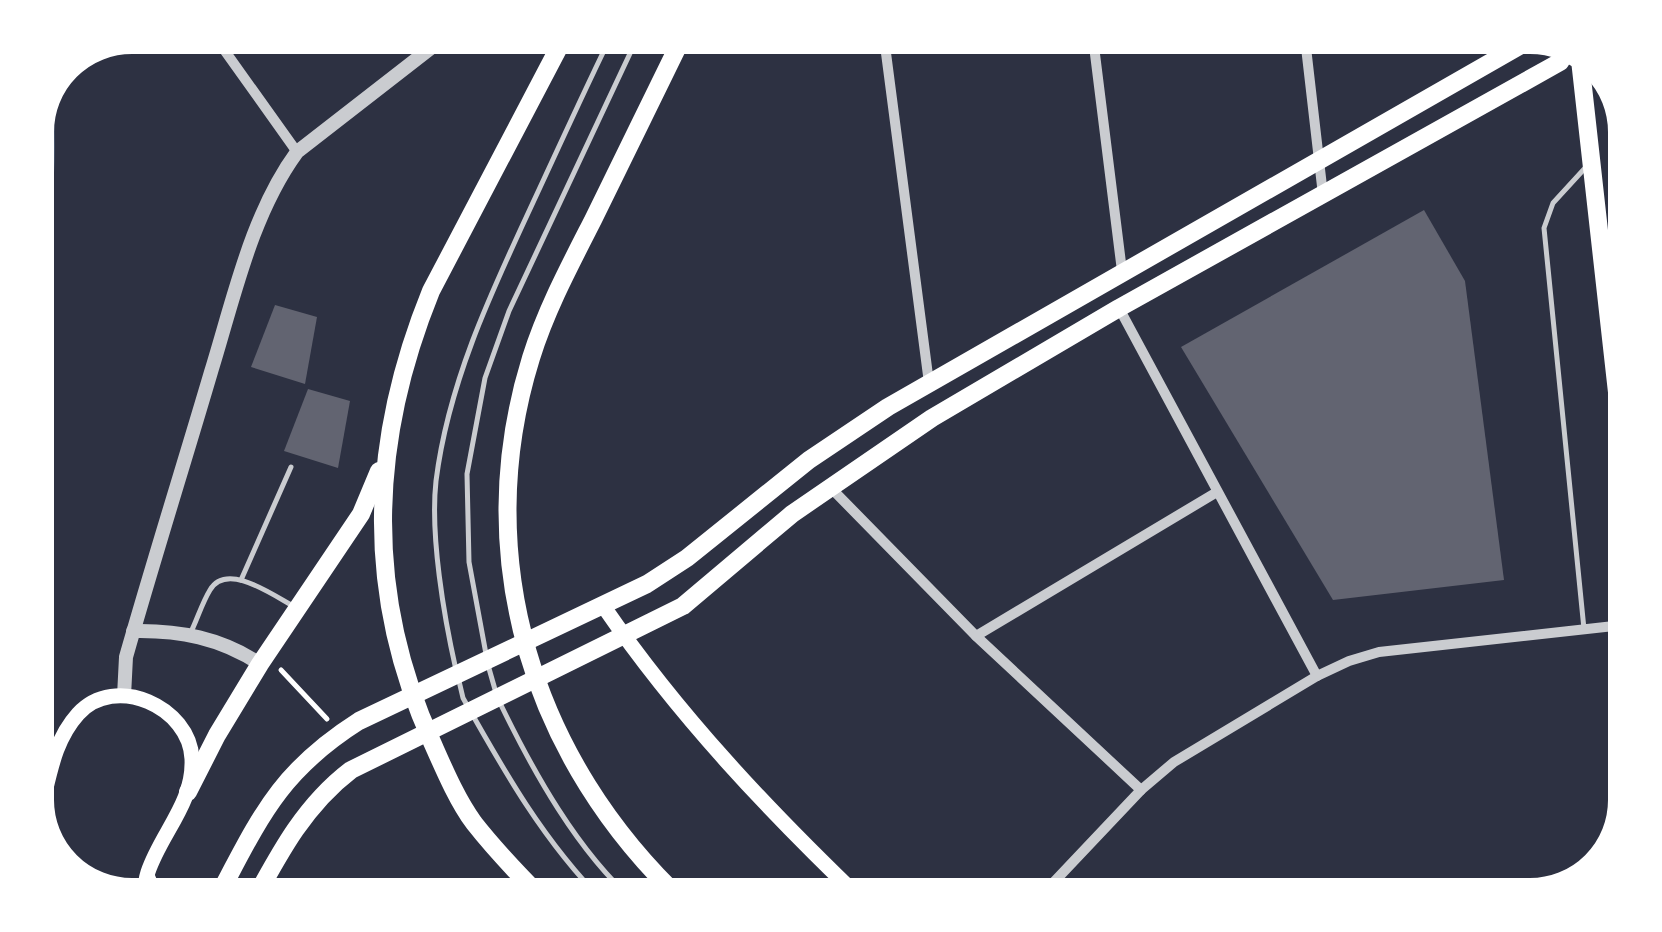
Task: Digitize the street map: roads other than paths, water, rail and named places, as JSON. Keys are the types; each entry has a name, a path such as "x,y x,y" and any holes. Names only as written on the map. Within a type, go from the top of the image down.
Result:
{"main road":[{"path":"530,884 472,821 419,714 403,665 386,580 382,494 400,378 432,292 559,48"},
{"path":"668,884 620,832 582,776 538,689 516,610 508,485 516,413 541,328 677,48"},
{"path":"225,884 263,812 290,774 360,721 604,607 687,558 809,460 930,383 1513,48"},
{"path":"263,884 288,837 316,802 351,770 588,655 698,594 829,486 932,418 1119,308 1560,62 1565,56"},
{"path":"1578,62 1614,367"},
{"path":"145,884 147,873 188,792 298,608 361,514 386,452"},
{"path":"604,607 649,672 733,770 846,884"},
{"path":"48,778 67,728 92,702 124,696 156,704 180,725 192,756 188,792"},
{"path":"147,873 151,884"}],"street":[{"path":"223,48 296,152"},
{"path":"124,696 126,658 238,284 269,198 296,152 430,48"},
{"path":"886,48 930,383"},
{"path":"1094,48 1122,271"},
{"path":"1306,48 1323,194"},
{"path":"1119,308 1317,676"},
{"path":"829,486 976,636 1141,790"},
{"path":"976,636 1218,492"},
{"path":"1052,884 1141,790 1174,762 1349,660 1379,652 1614,626"},
{"path":"134,631 190,634 268,664"}],"lane":[{"path":"586,884 541,829 463,698 446,628 436,484 450,407 484,310 606,48"},
{"path":"616,884 562,816 492,686 469,562 467,474 486,378 509,311 632,48"},
{"path":"1584,629 1544,228 1553,202 1591,162"},
{"path":"241,580 292,467"},
{"path":"190,634 212,586 220,580 241,580 298,608"}],"waterway":[{"path":"48,195 49,115"}]}
